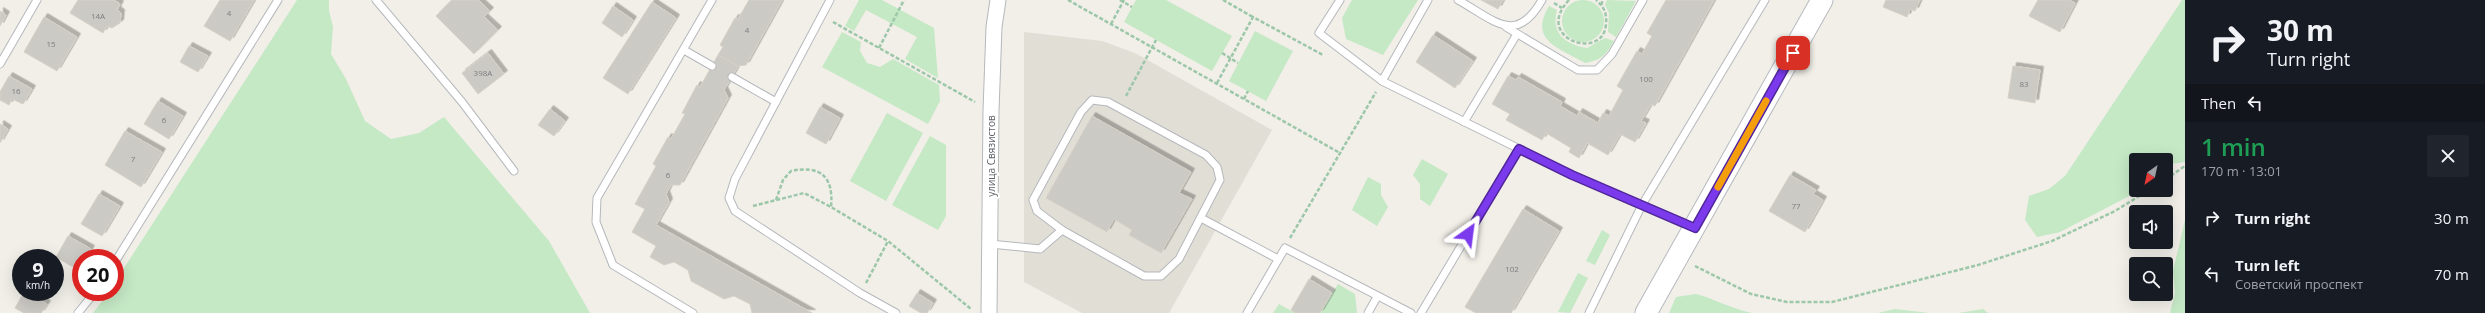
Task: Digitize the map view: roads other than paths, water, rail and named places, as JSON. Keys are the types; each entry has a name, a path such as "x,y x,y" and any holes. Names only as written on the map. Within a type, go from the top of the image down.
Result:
{"street":[{"name":"улица Связистов","path":"989,313 991,111 994,27 998,0"},
{"path":"1646,313 1679,257 1822,0"}],"lane":[{"path":"0,64 38,0"},
{"path":"123,249 278,0"},
{"path":"376,0 462,102 514,172"},
{"path":"693,313 613,265 596,222 597,198 712,0"},
{"path":"830,0 734,179 729,198 735,211 860,293 896,313"},
{"path":"1340,0 1319,33 1382,81 1572,175 1695,228"},
{"path":"1382,81 1428,0"},
{"path":"1458,0 1578,70 1597,70 1612,54 1643,0"},
{"path":"1506,27 1523,24 1533,16 1542,0"},
{"path":"1589,313 1642,205 1764,0"},
{"path":"1464,122 1517,34"},
{"path":"684,50 712,66"},
{"path":"732,77 776,102"},
{"path":"1092,100 1108,102 1206,156 1217,168 1220,180 1201,218 1179,258 1161,276 1144,276 1062,230 1037,211 1033,200 1081,112 1092,100"},
{"path":"1421,313 1519,149"},
{"path":"1201,218 1278,259"},
{"path":"990,244 1040,249 1062,230"},
{"path":"1247,313 1284,248 1377,297 1411,313"},
{"path":"1368,313 1377,297"},
{"path":"78,313 88,301"}]}
